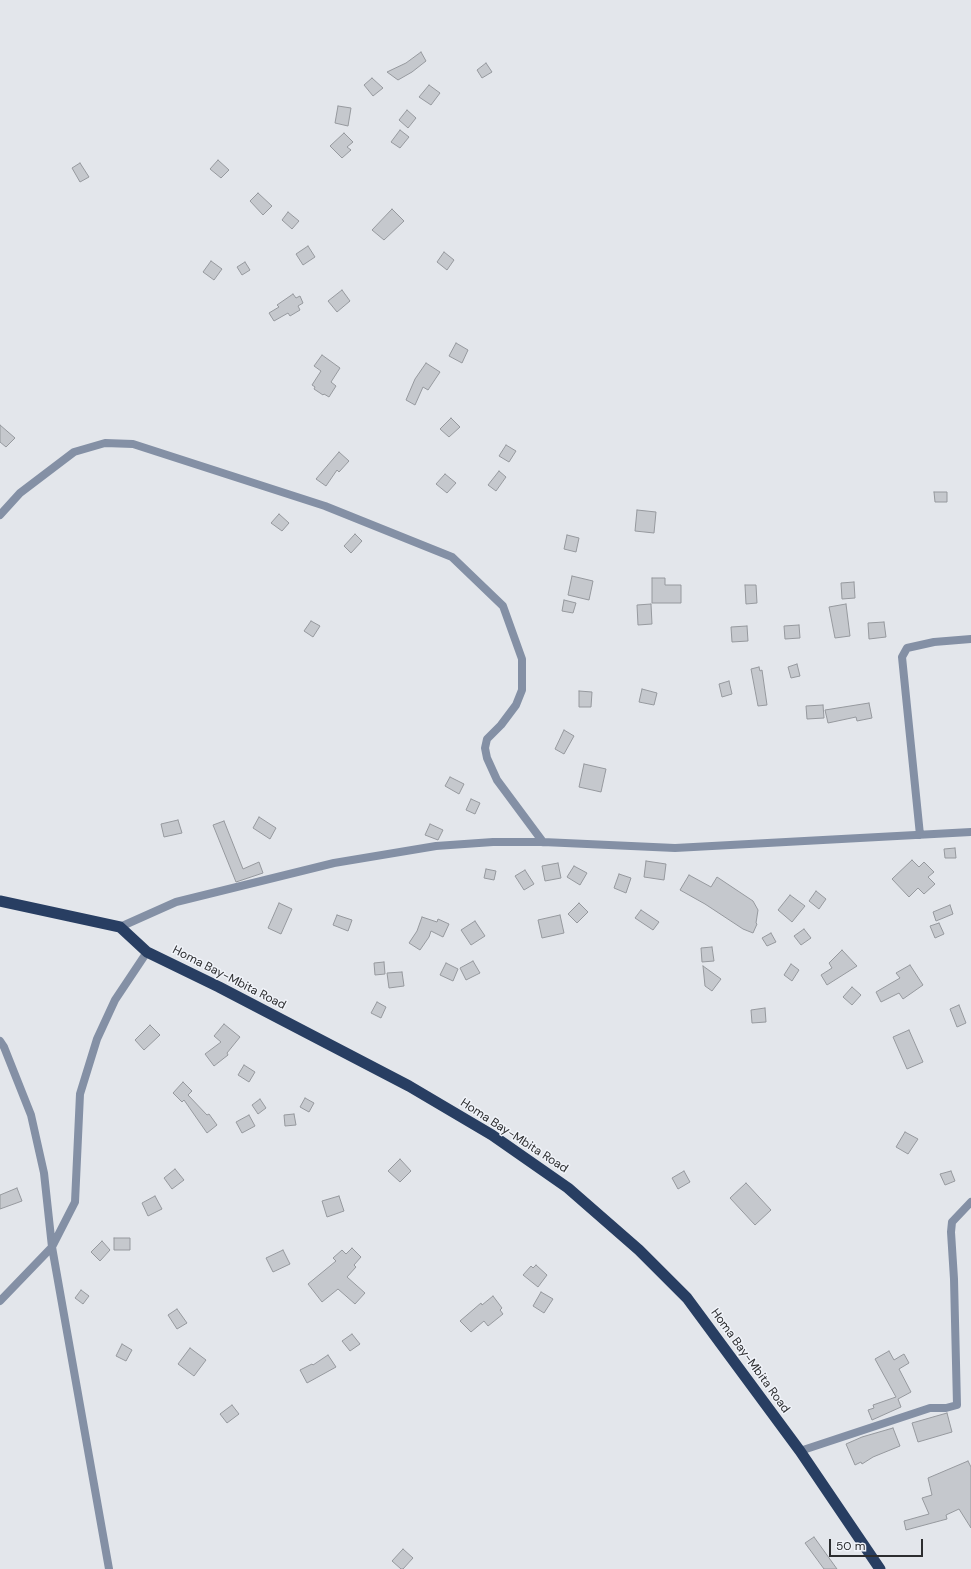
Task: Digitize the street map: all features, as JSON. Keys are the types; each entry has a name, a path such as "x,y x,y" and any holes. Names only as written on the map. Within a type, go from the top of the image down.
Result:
{"highway":[{"path":"0,901 120,927"},
{"name":"Homa Bay-Mbita Road","path":"120,927 147,952 219,987 409,1086 492,1135 568,1188 639,1250 687,1298 800,1451 880,1569"}],"street":[{"path":"0,515 20,493 74,452 104,443 133,444 325,506 452,557 503,606 522,659 522,690 516,705 501,725 487,739 485,748 487,758 498,780 543,842"},
{"path":"920,835 902,657 907,648 934,642 971,639"},
{"path":"120,927 176,902 334,864 436,846 493,842 543,842 675,848 971,832"},
{"path":"0,1301 52,1246 75,1202 80,1094 97,1039 115,1000 147,952"},
{"path":"0,1041 4,1047 31,1115 44,1173 52,1246 109,1569"},
{"path":"800,1451 930,1408 946,1408 956,1405 954,1279 951,1232 952,1222 971,1202"}],"building":[{"path":"421,52 426,61 412,72 398,80 387,72 406,63"},
{"path":"486,63 492,72 482,78 477,70"},
{"path":"372,78 383,88 373,96 364,85"},
{"path":"429,85 440,93 431,105 419,97"},
{"path":"338,106 351,108 348,126 335,123"},
{"path":"407,110 416,118 408,128 399,120"},
{"path":"400,130 409,137 400,148 391,142"},
{"path":"344,133 353,142 347,147 351,150 342,158 330,146"},
{"path":"218,160 229,170 221,178 210,169"},
{"path":"80,163 89,177 80,182 72,168"},
{"path":"258,193 272,206 263,215 250,201"},
{"path":"392,209 404,221 384,240 372,230"},
{"path":"288,212 299,221 292,229 282,220"},
{"path":"308,246 315,257 303,265 296,254"},
{"path":"444,252 454,260 447,270 437,262"},
{"path":"211,261 222,269 214,280 203,272"},
{"path":"245,262 250,270 242,275 237,267"},
{"path":"342,290 350,301 337,312 328,301"},
{"path":"293,294 296,298 300,296 303,303 298,306 300,310 290,316 288,313 274,321 269,313 279,307 277,305"},
{"path":"456,343 468,350 462,363 449,356"},
{"path":"322,355 340,368 331,382 336,386 329,397 314,389 315,387 312,385 321,371 314,366"},
{"path":"426,363 440,372 428,390 423,387 415,405 406,400 415,379"},
{"path":"451,418 460,427 449,437 440,429"},
{"path":"0,425 15,438 6,447 0,442"},
{"path":"506,445 516,451 509,462 499,456"},
{"path":"339,452 349,461 339,472 337,470 326,486 316,479"},
{"path":"499,471 506,477 496,491 488,485"},
{"path":"445,474 456,483 447,493 436,484"},
{"path":"934,492 947,492 947,502 935,502"},
{"path":"637,510 656,512 654,533 635,531"},
{"path":"279,514 289,523 282,531 271,523"},
{"path":"355,534 362,541 351,553 344,546"},
{"path":"567,535 579,538 576,552 564,549"},
{"path":"572,576 593,581 589,600 568,595"},
{"path":"652,578 665,578 665,585 681,585 681,603 652,603"},
{"path":"854,582 855,598 842,599 841,583"},
{"path":"745,585 756,585 757,603 746,604"},
{"path":"564,600 576,603 573,613 562,611"},
{"path":"651,604 652,624 638,625 637,605"},
{"path":"846,604 850,636 835,638 829,607"},
{"path":"311,621 320,626 313,637 304,631"},
{"path":"884,622 886,637 869,639 868,623"},
{"path":"799,625 800,638 785,639 784,626"},
{"path":"747,626 748,641 732,642 731,627"},
{"path":"797,664 800,676 791,678 788,667"},
{"path":"759,667 760,671 762,670 767,705 758,706 751,669"},
{"path":"729,681 732,694 722,697 719,684"},
{"path":"642,689 657,693 654,705 639,702"},
{"path":"579,691 592,692 591,707 579,707"},
{"path":"869,703 872,718 857,721 856,717 828,723 825,710"},
{"path":"823,705 824,718 807,719 806,706"},
{"path":"564,730 574,736 564,754 555,749"},
{"path":"584,764 606,769 601,792 579,787"},
{"path":"450,777 464,784 459,794 445,786"},
{"path":"471,799 480,803 475,814 466,810"},
{"path":"259,817 276,828 270,839 253,828"},
{"path":"178,820 182,833 164,837 161,824"},
{"path":"224,821 243,869 259,862 263,873 236,882 213,825"},
{"path":"430,824 443,830 438,840 425,835"},
{"path":"955,848 956,858 945,858 944,849"},
{"path":"912,860 919,867 924,862 934,872 928,877 935,884 924,894 918,888 909,897 892,879"},
{"path":"646,861 666,864 664,880 644,877"},
{"path":"558,863 561,878 545,881 542,866"},
{"path":"574,866 587,873 580,885 567,877"},
{"path":"486,869 496,871 494,880 484,878"},
{"path":"525,870 534,884 524,890 515,876"},
{"path":"619,874 631,878 626,893 614,888"},
{"path":"689,875 711,887 717,877 753,901 758,910 757,924 753,933 743,929 705,904 680,890"},
{"path":"816,891 826,899 819,909 809,901"},
{"path":"790,895 805,906 792,922 778,910"},
{"path":"279,903 292,909 281,934 268,928"},
{"path":"579,903 588,912 577,923 568,914"},
{"path":"950,905 953,914 936,921 933,912"},
{"path":"641,910 659,922 653,930 635,918"},
{"path":"337,915 352,920 348,931 333,925"},
{"path":"560,915 564,933 542,938 538,920"},
{"path":"422,917 437,922 438,919 449,924 443,937 431,931 429,937 420,950 409,943 417,931"},
{"path":"475,921 485,936 471,945 461,930"},
{"path":"939,923 944,934 935,938 930,926"},
{"path":"804,929 811,938 801,945 794,936"},
{"path":"771,933 776,942 767,946 762,938"},
{"path":"712,947 714,961 702,962 701,948"},
{"path":"842,950 857,966 827,985 821,975 832,968 829,963"},
{"path":"473,961 480,973 466,980 460,968"},
{"path":"384,962 385,974 375,975 374,963"},
{"path":"446,963 458,969 453,981 440,975"},
{"path":"791,964 799,970 792,981 784,975"},
{"path":"910,965 923,985 903,999 899,993 881,1002 876,992 900,978 896,973"},
{"path":"703,966 721,979 712,991 705,986"},
{"path":"402,972 404,986 389,988 387,973"},
{"path":"852,987 861,995 852,1005 843,997"},
{"path":"377,1002 386,1007 381,1018 371,1013"},
{"path":"959,1005 966,1023 957,1027 950,1009"},
{"path":"765,1008 766,1022 752,1023 751,1010"},
{"path":"224,1024 240,1037 227,1053 228,1055 214,1066 205,1054 221,1042 214,1036"},
{"path":"150,1025 160,1035 144,1050 135,1040"},
{"path":"909,1030 923,1062 907,1069 893,1037"},
{"path":"244,1065 255,1072 249,1082 238,1075"},
{"path":"183,1082 192,1091 188,1095 207,1115 209,1114 217,1125 207,1133 184,1100 182,1102 173,1093"},
{"path":"305,1098 314,1103 309,1112 300,1107"},
{"path":"260,1099 266,1108 258,1114 252,1105"},
{"path":"294,1114 296,1125 285,1126 284,1115"},
{"path":"249,1115 255,1126 242,1133 236,1122"},
{"path":"905,1132 918,1139 908,1154 896,1147"},
{"path":"400,1159 411,1171 400,1182 388,1171"},
{"path":"175,1169 184,1180 172,1189 164,1178"},
{"path":"684,1171 690,1182 678,1189 672,1178"},
{"path":"951,1171 955,1181 945,1185 940,1174"},
{"path":"746,1183 771,1210 755,1225 730,1198"},
{"path":"17,1188 22,1201 0,1209 0,1195"},
{"path":"155,1196 162,1209 148,1216 142,1203"},
{"path":"339,1196 344,1211 327,1217 322,1201"},
{"path":"114,1238 130,1238 130,1250 114,1250"},
{"path":"102,1241 110,1250 100,1261 91,1252"},
{"path":"352,1248 361,1257 354,1265 356,1267 347,1277 365,1293 355,1304 338,1289 322,1302 308,1284 336,1261 333,1258 342,1250 346,1254"},
{"path":"283,1250 290,1264 273,1272 266,1258"},
{"path":"536,1265 547,1275 538,1287 523,1275 531,1266 533,1268"},
{"path":"81,1290 89,1296 83,1304 75,1298"},
{"path":"541,1292 553,1299 544,1313 533,1306"},
{"path":"493,1296 502,1308 500,1310 503,1314 488,1326 484,1321 471,1332 460,1321 481,1303 482,1305"},
{"path":"177,1309 187,1323 177,1329 168,1315"},
{"path":"352,1334 360,1344 350,1351 342,1341"},
{"path":"122,1344 132,1350 126,1361 116,1356"},
{"path":"190,1348 206,1360 194,1376 178,1364"},
{"path":"889,1351 894,1360 904,1354 909,1363 899,1369 911,1392 898,1399 901,1407 872,1420 868,1410 874,1408 873,1405 896,1397 875,1359"},
{"path":"328,1355 336,1367 307,1383 300,1370 312,1364 313,1365"},
{"path":"232,1405 239,1414 227,1423 220,1414"},
{"path":"947,1413 952,1432 918,1442 912,1423"},
{"path":"893,1428 900,1446 873,1457 862,1464 861,1462 855,1465 846,1444 862,1437"},
{"path":"968,1461 971,1467 971,1528 959,1509 946,1515 947,1519 906,1530 904,1521 929,1514 922,1498 932,1495 928,1478"},
{"path":"814,1537 837,1569 824,1569 805,1543"},
{"path":"403,1549 413,1558 403,1569 401,1569 392,1561"}]}
